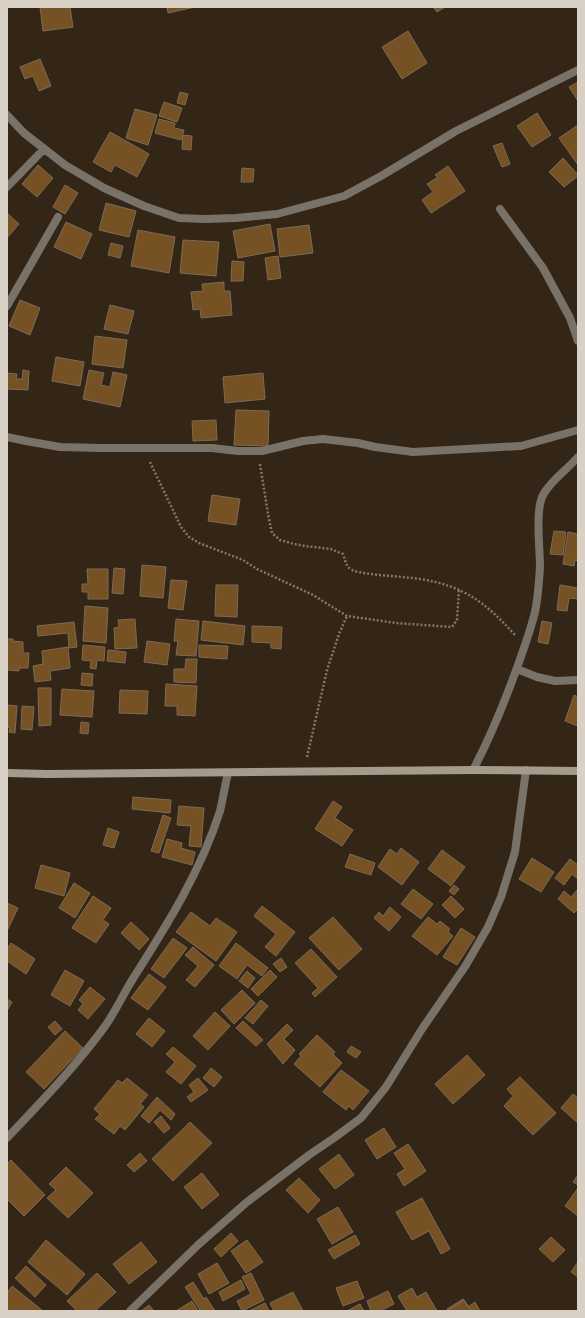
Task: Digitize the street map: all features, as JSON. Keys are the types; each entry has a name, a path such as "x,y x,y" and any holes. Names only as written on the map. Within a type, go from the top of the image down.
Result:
{"street":[{"path":"7,115 24,134 65,165 104,188 144,206 179,218 236,218 277,214 344,196 381,176 456,131 578,70"},
{"path":"7,187 44,149"},
{"path":"500,209 543,268 570,318 578,341"},
{"path":"7,306 58,217"},
{"path":"7,436 60,447 145,449 212,448 238,451 258,451 303,441 323,439 413,452 521,446 578,430"},
{"path":"473,770 496,723 517,669 535,611 540,568 539,508 542,496 551,483 578,458"},
{"path":"517,669 537,677 555,681 578,680"},
{"path":"7,773 47,774 473,770 578,772"},
{"path":"130,1311 198,1245 247,1202 361,1118 386,1087 422,1029 466,965 488,927 501,897 515,852 526,770"},
{"path":"7,1138 54,1088 104,1027 160,937 199,863 210,837 220,810 228,772"}],"path":[{"path":"145,449 172,509 188,537 213,550 243,560 257,569 312,595 347,616 396,623 452,626 457,620 459,590"},
{"path":"258,451 272,533 280,540 340,552 343,554 347,567 358,572 419,579 448,585 474,598 490,609 524,646"},
{"path":"306,772 308,754 327,670 339,634 347,616"}],"building":[{"path":"40,7 70,7 73,27 43,31"},
{"path":"167,7 195,7 168,13"},
{"path":"433,7 445,7 437,12"},
{"path":"408,31 427,63 402,79 382,47"},
{"path":"40,59 51,86 39,91 33,76 25,79 20,67"},
{"path":"578,82 578,101 569,87"},
{"path":"180,92 188,94 185,105 177,103"},
{"path":"164,102 182,108 177,122 159,116"},
{"path":"135,109 157,115 148,145 126,138"},
{"path":"537,113 551,135 532,147 517,126"},
{"path":"159,119 175,123 174,128 184,130 181,140 155,133"},
{"path":"578,125 578,165 559,138"},
{"path":"110,132 149,154 137,177 115,165 111,172 93,162"},
{"path":"183,135 192,136 191,150 182,149"},
{"path":"502,143 510,164 502,167 493,146"},
{"path":"563,158 578,175 564,187 549,172"},
{"path":"38,165 53,178 37,197 22,184"},
{"path":"448,166 465,191 431,213 422,200 433,192 427,184 438,177 435,175"},
{"path":"242,168 254,169 253,182 241,182"},
{"path":"65,185 78,193 65,214 53,207"},
{"path":"106,203 136,211 129,237 99,230"},
{"path":"7,213 19,224 7,238"},
{"path":"66,222 92,234 81,259 54,247"},
{"path":"270,224 275,251 238,258 233,231"},
{"path":"309,225 313,253 280,257 277,229"},
{"path":"138,230 175,237 169,273 131,266"},
{"path":"183,240 219,242 216,276 180,273"},
{"path":"111,243 123,246 120,258 108,255"},
{"path":"278,256 281,278 268,280 265,258"},
{"path":"232,261 244,262 243,281 231,281"},
{"path":"224,282 224,291 230,291 232,315 201,318 200,309 193,310 191,292 203,291 202,284"},
{"path":"20,300 40,308 30,335 9,326"},
{"path":"110,305 134,311 128,334 104,329"},
{"path":"95,336 127,340 123,368 92,364"},
{"path":"56,357 84,362 80,386 52,381"},
{"path":"23,370 29,371 28,390 7,389 7,373 17,374 16,379 22,379"},
{"path":"89,370 104,373 101,385 110,387 113,372 127,375 120,407 83,399"},
{"path":"263,373 265,399 225,403 223,377"},
{"path":"236,410 269,411 268,446 234,445"},
{"path":"216,420 217,440 193,441 192,421"},
{"path":"212,495 240,499 236,525 208,521"},
{"path":"554,531 566,532 563,555 550,554"},
{"path":"568,532 578,534 578,561 575,560 574,566 563,564"},
{"path":"142,565 166,567 163,598 140,596"},
{"path":"114,568 125,569 123,594 112,593"},
{"path":"87,569 108,569 108,599 88,599 88,592 82,592 82,584 88,584"},
{"path":"171,580 187,581 183,610 168,608"},
{"path":"216,585 238,585 237,617 215,616"},
{"path":"560,585 578,588 578,599 569,598 567,611 557,610"},
{"path":"85,606 108,608 106,643 83,641"},
{"path":"135,619 137,648 115,649 114,628 119,627 118,620"},
{"path":"176,619 199,621 196,656 176,655 178,641 174,641"},
{"path":"203,621 245,626 243,645 201,640"},
{"path":"542,621 552,623 548,644 538,642"},
{"path":"74,622 77,647 69,648 68,633 38,636 37,626"},
{"path":"252,626 282,627 281,649 271,648 271,643 252,642"},
{"path":"7,639 23,642 23,653 29,653 28,668 19,668 19,671 7,670"},
{"path":"147,641 170,644 167,665 144,662"},
{"path":"83,645 105,647 104,661 97,660 96,669 90,668 91,661 82,660"},
{"path":"199,645 228,646 227,659 199,657"},
{"path":"68,647 70,668 50,671 51,680 35,682 33,666 43,664 42,651"},
{"path":"108,650 126,652 125,663 107,661"},
{"path":"186,659 197,659 196,683 174,682 174,669 185,669"},
{"path":"82,673 93,674 92,686 81,685"},
{"path":"166,684 197,686 195,716 177,715 177,706 165,706"},
{"path":"38,688 51,688 51,725 39,726"},
{"path":"62,689 94,691 92,717 60,715"},
{"path":"120,690 148,691 147,714 119,713"},
{"path":"574,695 578,697 578,726 565,721"},
{"path":"7,705 17,706 15,733 9,732 10,728 7,727"},
{"path":"22,706 34,707 32,730 21,729"},
{"path":"81,722 89,723 88,734 80,733"},
{"path":"133,797 171,800 170,813 132,809"},
{"path":"333,801 342,807 335,818 353,830 342,846 315,829"},
{"path":"179,806 204,808 201,847 189,846 191,826 177,825"},
{"path":"163,815 171,818 159,853 151,851"},
{"path":"108,828 119,832 114,848 103,845"},
{"path":"167,839 182,843 181,848 195,852 192,865 162,857"},
{"path":"401,848 419,862 402,885 378,867 390,849 397,854"},
{"path":"442,850 465,867 451,886 428,869"},
{"path":"350,854 375,863 371,875 345,867"},
{"path":"532,858 554,872 541,892 519,879"},
{"path":"570,859 578,865 578,879 572,874 564,885 555,878"},
{"path":"41,865 70,873 64,896 35,888"},
{"path":"74,883 90,893 75,918 59,908"},
{"path":"454,885 459,889 454,895 449,891"},
{"path":"413,889 433,904 421,919 401,904"},
{"path":"578,889 578,909 574,913 558,899 564,891 571,897"},
{"path":"93,896 111,908 103,920 109,924 96,943 72,928"},
{"path":"451,896 464,909 455,918 442,905"},
{"path":"7,903 18,908 7,931"},
{"path":"262,906 295,932 276,956 265,947 276,934 254,916"},
{"path":"390,907 401,917 389,931 374,918 379,912 383,916"},
{"path":"191,912 210,926 216,918 237,932 216,961 176,932"},
{"path":"333,917 362,949 339,970 309,938"},
{"path":"428,917 437,924 440,921 450,929 448,932 453,936 437,955 412,936"},
{"path":"131,922 149,939 139,950 121,933"},
{"path":"461,928 475,937 457,965 443,957"},
{"path":"173,938 187,948 164,978 151,969"},
{"path":"11,943 35,959 26,974 7,961 7,949"},
{"path":"236,943 268,968 262,976 247,965 237,979 219,966"},
{"path":"193,947 214,965 195,987 186,980 198,966 185,955"},
{"path":"311,949 337,977 315,997 312,993 318,988 295,963"},
{"path":"281,958 287,967 280,972 273,964"},
{"path":"65,970 84,981 70,1006 51,995"},
{"path":"270,970 277,977 258,996 251,989"},
{"path":"247,971 255,978 248,988 239,981"},
{"path":"149,974 166,987 148,1010 131,998"},
{"path":"90,987 105,999 88,1019 78,1010 83,1004 79,1000"},
{"path":"242,990 255,1003 234,1024 221,1010"},
{"path":"7,999 12,1002 7,1011"},
{"path":"261,1000 268,1006 253,1024 245,1018"},
{"path":"215,1012 230,1026 208,1050 193,1036"},
{"path":"149,1018 165,1031 152,1047 136,1034"},
{"path":"55,1021 62,1029 55,1035 48,1027"},
{"path":"243,1021 263,1040 256,1046 236,1028"},
{"path":"287,1024 293,1030 284,1039 295,1050 283,1064 267,1044"},
{"path":"65,1031 83,1048 44,1089 26,1072"},
{"path":"317,1035 335,1052 333,1054 342,1063 320,1087 294,1064 301,1056 299,1054"},
{"path":"351,1046 361,1052 356,1058 347,1052"},
{"path":"173,1047 196,1066 181,1084 166,1072 175,1062 166,1054"},
{"path":"467,1055 485,1075 453,1104 435,1084"},
{"path":"211,1068 222,1077 214,1087 203,1078"},
{"path":"341,1070 369,1091 353,1110 349,1106 346,1110 323,1092"},
{"path":"520,1077 556,1113 533,1135 504,1106 513,1096 507,1089"},
{"path":"127,1078 148,1095 140,1104 144,1107 125,1130 120,1126 114,1134 95,1119 100,1114 94,1109 118,1080 122,1083"},
{"path":"198,1078 208,1090 191,1102 187,1097 194,1092 189,1085"},
{"path":"573,1094 578,1098 578,1123 561,1108"},
{"path":"157,1097 175,1114 171,1120 160,1110 149,1123 141,1116"},
{"path":"161,1116 170,1128 164,1133 154,1122"},
{"path":"190,1122 212,1143 173,1181 152,1159"},
{"path":"384,1128 396,1147 377,1159 365,1140"},
{"path":"408,1144 426,1171 404,1186 397,1174 405,1169 394,1153"},
{"path":"140,1153 147,1161 134,1172 127,1165"},
{"path":"339,1154 354,1175 335,1189 319,1169"},
{"path":"11,1160 45,1195 24,1216 7,1199 7,1164"},
{"path":"66,1167 93,1193 68,1218 47,1198 56,1190 49,1184"},
{"path":"202,1173 219,1195 202,1209 184,1187"},
{"path":"578,1175 578,1185 573,1182"},
{"path":"299,1178 320,1200 308,1213 286,1190"},
{"path":"578,1188 578,1216 565,1206"},
{"path":"422,1198 450,1249 441,1254 429,1231 412,1240 396,1212"},
{"path":"338,1207 353,1232 332,1244 317,1219"},
{"path":"231,1233 238,1241 221,1257 214,1249"},
{"path":"355,1235 360,1244 334,1259 328,1250"},
{"path":"551,1237 565,1250 553,1262 539,1249"},
{"path":"46,1240 85,1274 67,1295 28,1262"},
{"path":"247,1240 263,1262 246,1273 231,1251"},
{"path":"141,1242 157,1262 129,1284 113,1264"},
{"path":"578,1262 578,1277 571,1272"},
{"path":"217,1263 229,1283 209,1294 198,1274"},
{"path":"26,1266 46,1285 35,1297 15,1278"},
{"path":"97,1273 116,1292 95,1311 77,1311 67,1301"},
{"path":"251,1273 264,1300 242,1311 237,1301 251,1294 242,1277"},
{"path":"241,1280 245,1289 223,1301 219,1292"},
{"path":"357,1281 364,1298 343,1306 336,1288"},
{"path":"193,1282 204,1299 206,1297 215,1311 204,1311 202,1308 200,1310 185,1287"},
{"path":"12,1286 43,1311 7,1311 7,1293"},
{"path":"412,1288 417,1297 426,1292 437,1311 407,1311 398,1296"},
{"path":"388,1291 394,1304 380,1311 371,1311 367,1301"},
{"path":"293,1292 303,1311 274,1311 270,1303"},
{"path":"463,1299 468,1307 475,1302 480,1311 448,1311 447,1309"},
{"path":"464,1300 472,1311 447,1311"},
{"path":"192,1301 198,1311 176,1311"},
{"path":"265,1303 269,1311 249,1311"},
{"path":"360,1304 364,1311 347,1311"},
{"path":"149,1305 154,1311 141,1311"}]}
